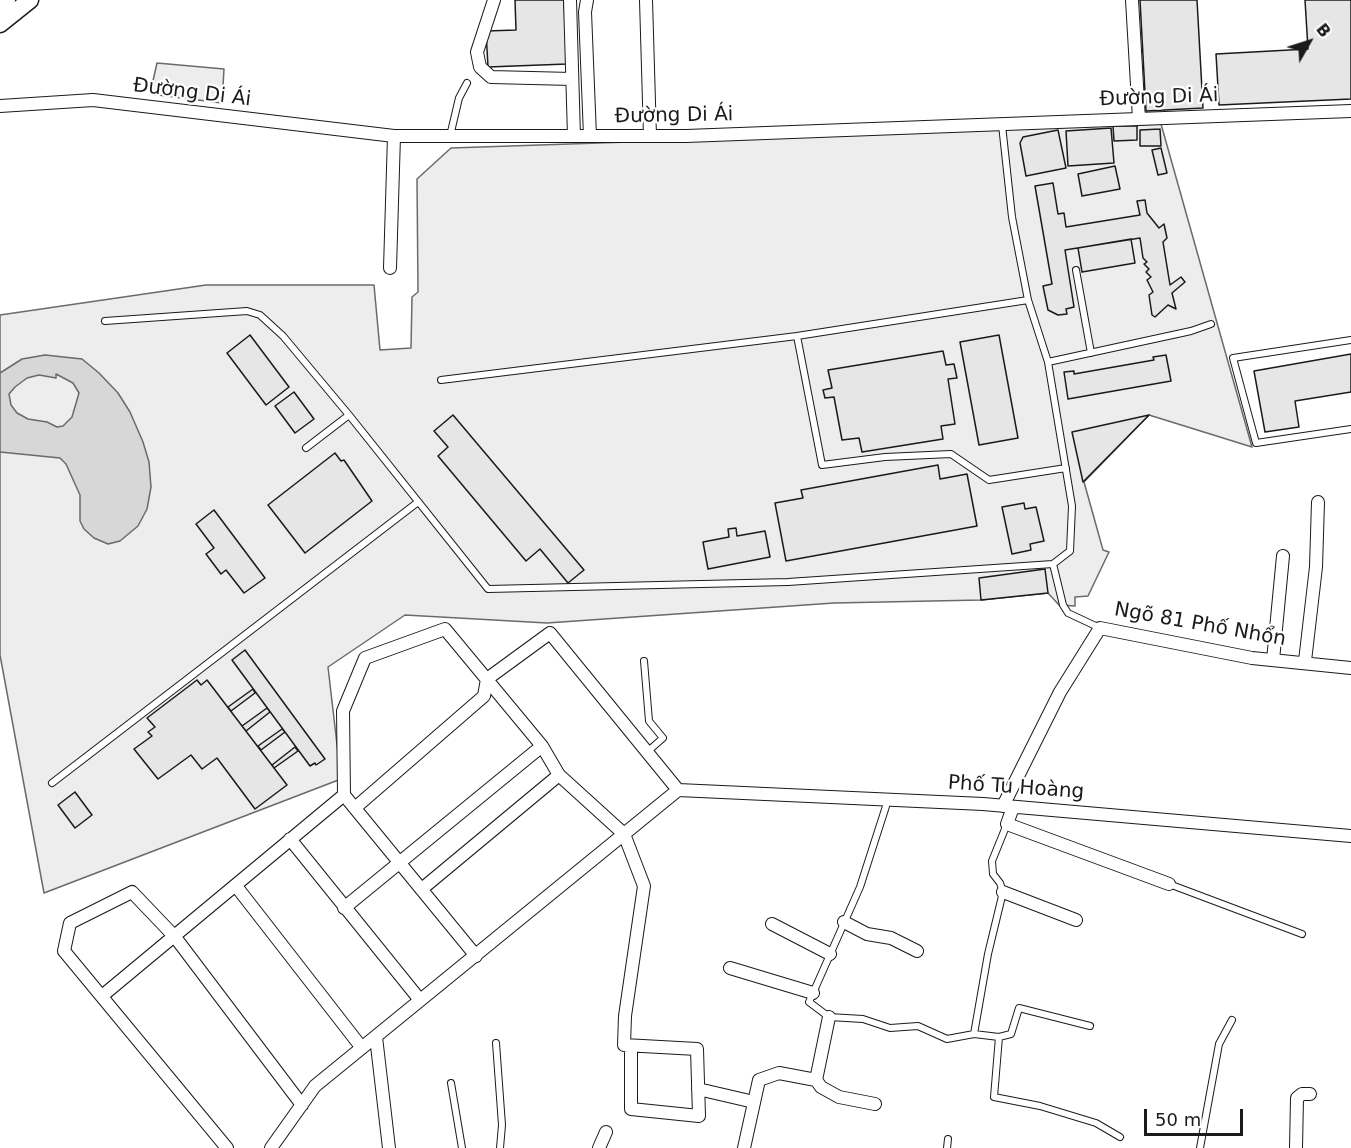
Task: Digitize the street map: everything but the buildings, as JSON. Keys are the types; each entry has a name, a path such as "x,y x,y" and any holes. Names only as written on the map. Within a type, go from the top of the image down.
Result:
{"main road":[{"path":"0,4 5,0"},
{"path":"0,24 30,0"}],"street":[{"path":"494,0 477,52 480,67 491,77 572,79"},
{"path":"570,0 574,136"},
{"path":"587,0 585,12 590,136"},
{"path":"646,0 650,136"},
{"path":"1132,0 1138,119"},
{"name":"Đường Di Ái","path":"0,106 93,100 394,136 650,136 1351,111"},
{"path":"390,268 394,136"},
{"path":"1305,661 1316,567 1318,502"},
{"path":"1273,660 1283,556"},
{"path":"476,956 401,861 344,795 344,711 365,658 445,628 542,746 559,776 624,834 644,886 625,1016 624,1045 697,1049 699,1116 631,1108 631,1046"},
{"name":"Ngõ 81 Phố Nhổn","path":"1007,824 1008,806 1060,692 1100,628 1273,660 1305,661 1351,668"},
{"path":"271,1148 315,1086 678,790 550,633 487,680 484,696 356,807"},
{"path":"344,908 542,746"},
{"path":"423,888 559,776"},
{"name":"Phố Tu Hoàng","path":"678,790 1008,806 1351,836"},
{"path":"102,996 175,938 344,795"},
{"path":"1007,824 1169,884"},
{"path":"291,839 420,1000"},
{"path":"236,886 362,1048"},
{"path":"227,1148 64,951 70,923 132,892 175,938 302,1105"},
{"path":"1003,892 1076,920"},
{"path":"844,922 867,934 891,938 917,951"},
{"path":"772,924 798,940 830,954"},
{"path":"730,968 813,993"},
{"path":"828,1017 816,1080 821,1088 839,1097 875,1104"},
{"path":"376,1037 389,1148"},
{"path":"744,1148 759,1080 779,1073 816,1080"},
{"path":"698,1089 754,1102"},
{"path":"1296,1148 1297,1098 1302,1094 1310,1094"},
{"path":"599,1148 606,1132"}],"lane":[{"path":"450,136 459,98 466,83"},
{"path":"105,321 247,311 260,315 283,336 349,415 488,589 788,582 1053,564 1070,551 1072,506 1048,362 1028,300 1012,217 1002,124"},
{"path":"1076,270 1091,353"},
{"path":"441,380 797,336 1028,300"},
{"path":"1048,362 1191,331 1211,324"},
{"path":"797,336 822,465 885,457 951,454 989,480 1066,468"},
{"path":"1351,340 1233,358 1256,443 1351,429"},
{"path":"306,448 349,415"},
{"path":"52,783 418,502"},
{"path":"1053,564 1063,605 1068,613 1100,628"},
{"path":"644,661 649,721 663,738 647,752"},
{"path":"888,800 861,887 808,1002 828,1017 863,1019 890,1028 918,1026 947,1039 974,1034 999,1037 1011,1034 1019,1008 1090,1026"},
{"path":"974,1034 988,954 1003,892 993,874 992,861 1007,824"},
{"path":"1169,884 1302,934"},
{"path":"1200,1148 1219,1044 1232,1020"},
{"path":"999,1037 994,1097 1040,1106 1096,1123 1120,1137"},
{"path":"496,1043 502,1125 500,1148"},
{"path":"451,1083 462,1148"},
{"path":"947,1148 948,1138"}],"shaded area":[{"path":"157,63 224,69 222,103 150,94"},
{"path":"1161,124 1252,447 1149,415 1084,482 1103,550 1109,552 1088,596 1075,597 1075,606 1059,605 1048,593 981,600 834,603 547,623 405,615 328,667 341,779 44,893 0,655 0,315 206,285 374,285 380,350 411,348 412,297 418,292 417,179 451,148"},
{"path":"45,355 82,359 118,393 130,412 149,462 151,487 147,509 138,526 120,541 108,544 94,538 84,529 80,521 80,495 66,464 60,458 0,452 0,373 22,359","holes":["56,374 73,383 79,393 72,417 63,426 57,427 47,422 28,419 17,413 11,405 9,394 27,378 39,375 56,378"]}]}
